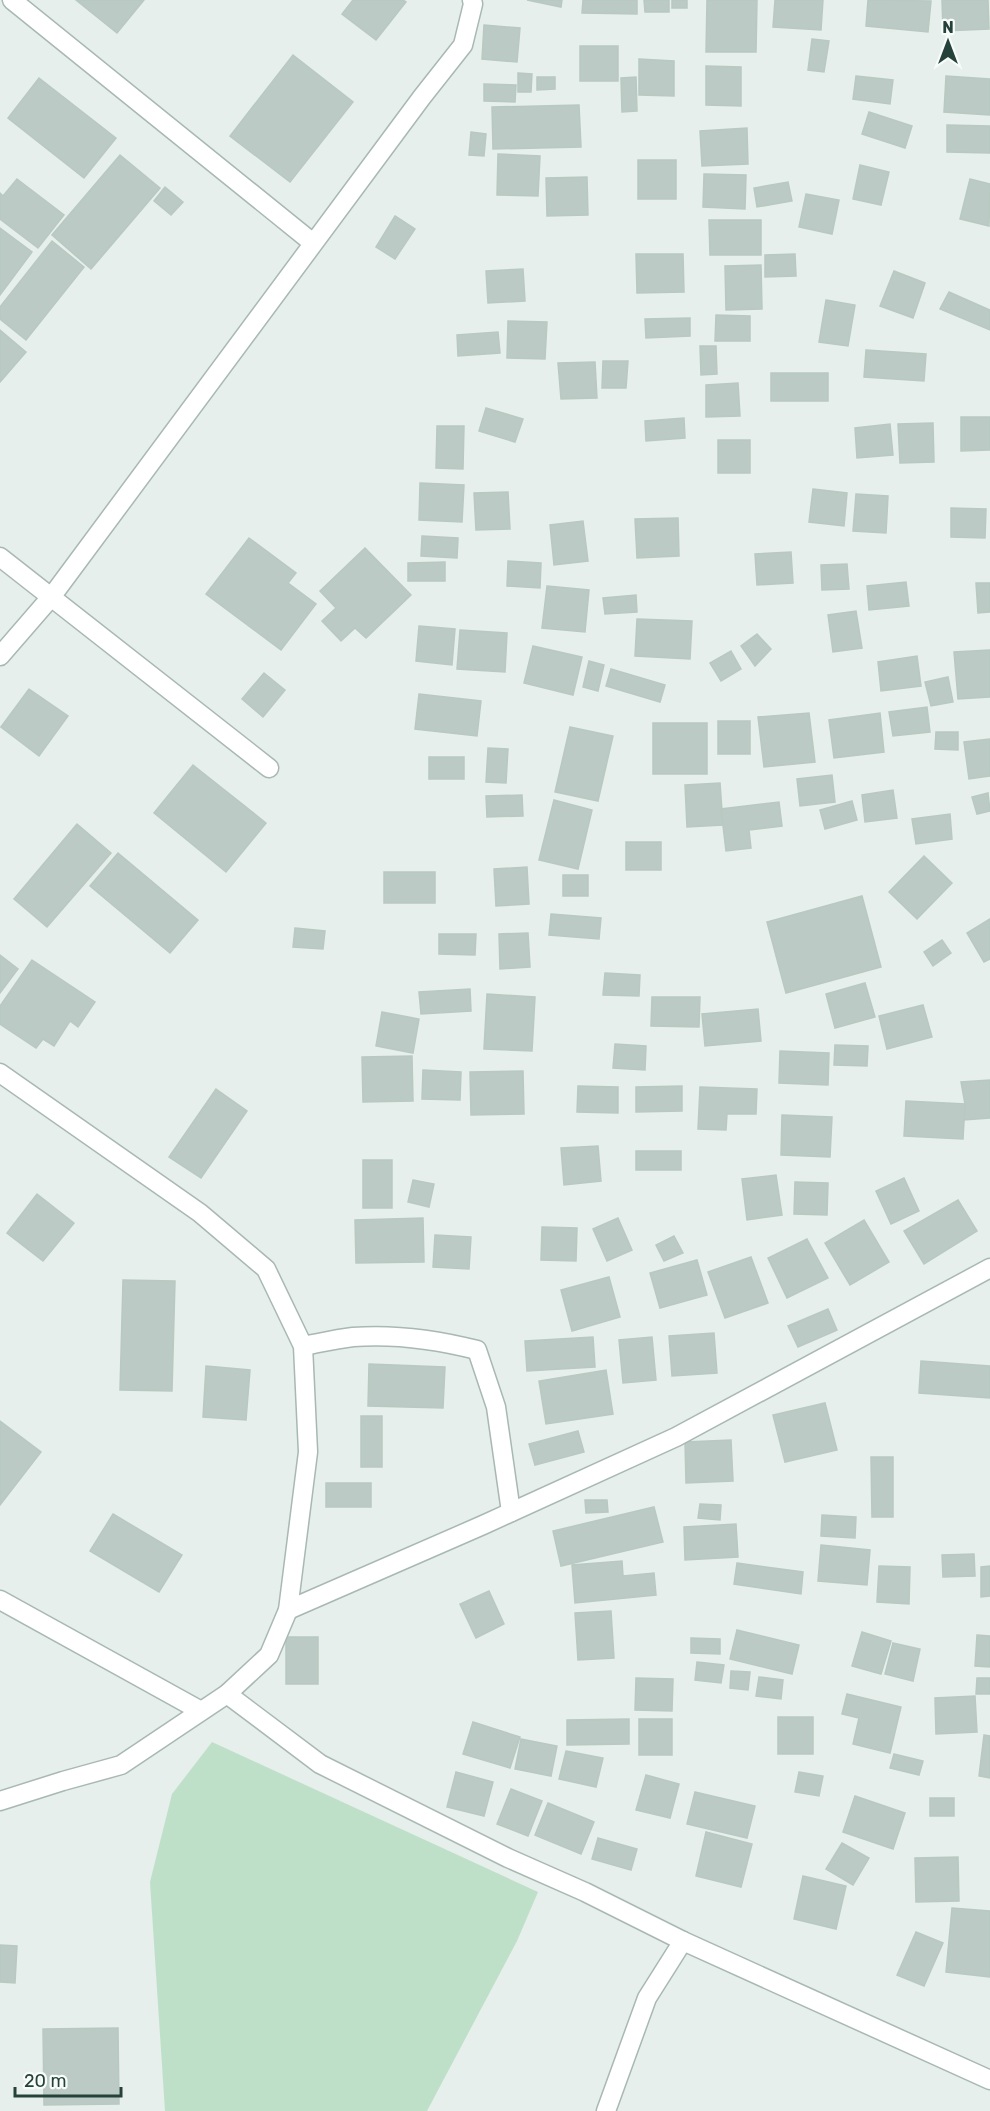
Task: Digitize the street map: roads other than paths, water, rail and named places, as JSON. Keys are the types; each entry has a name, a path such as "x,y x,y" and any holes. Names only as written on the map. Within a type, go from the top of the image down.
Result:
{"street":[{"path":"12,0 313,243"},
{"path":"0,656 52,596 313,243 463,45 472,0"},
{"path":"0,557 268,768"},
{"path":"0,1073 200,1213 266,1269 303,1346 308,1452 288,1610 269,1655 228,1694 121,1765 0,1801"},
{"path":"288,1610 676,1437 990,1268"},
{"path":"303,1346 353,1337 399,1338 452,1343 477,1350 496,1407 511,1512"},
{"path":"0,1600 201,1711"},
{"path":"228,1694 320,1764 683,1941 990,2080"},
{"path":"606,2111 647,1998 683,1941"}]}
